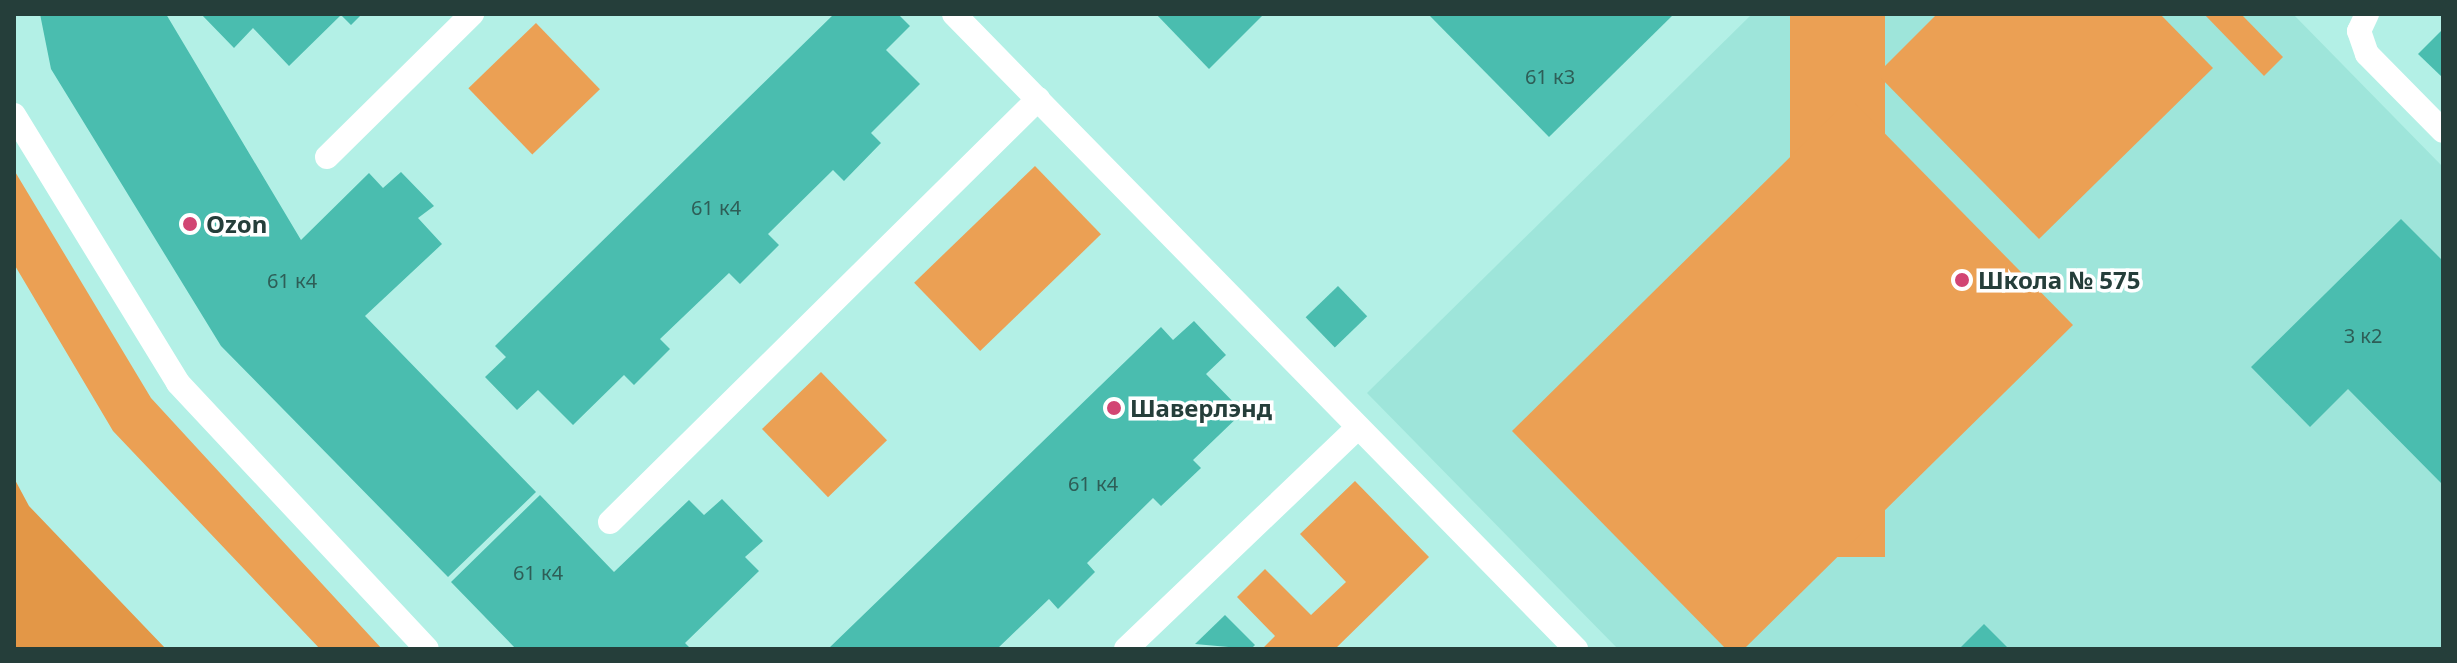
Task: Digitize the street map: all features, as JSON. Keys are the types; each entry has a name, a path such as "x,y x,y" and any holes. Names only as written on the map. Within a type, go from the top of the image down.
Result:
{"lane":[{"path":"327,157 472,14"},
{"path":"954,14 1576,649"},
{"path":"2367,14 2359,31 2367,54 2440,122"},
{"path":"610,522 1038,99"},
{"path":"14,115 178,383 427,649"},
{"path":"1126,649 1357,428"}],"shaded area":[{"name":"Школа № 575","path":"1752,14 2293,14 2443,167 2443,649 1618,649 1367,393"},
{"path":"1790,14 1885,14 1885,557 1790,557"},
{"path":"1937,14 2160,14 2213,68 2039,239 1877,74"},
{"path":"2204,14 2241,14 2283,57 2264,76"},
{"path":"536,23 600,89 532,154 468,88"},
{"path":"1850,98 2073,325 1744,649 1726,649 1512,431"},
{"path":"1035,166 1101,234 980,351 914,283"},
{"path":"14,170 151,398 382,649 320,649 113,431 14,264"},
{"path":"821,372 887,440 828,497 762,429"},
{"path":"14,478 29,506 166,649 14,649"},
{"path":"1355,481 1429,557 1335,649 1262,649 1275,636 1237,597 1265,569 1311,615 1346,582 1300,534"}],"building":[{"path":"40,14 166,14 301,240 369,173 383,188 401,172 434,206 418,218 442,244 365,316 536,492 448,577 221,346 51,69"},
{"path":"201,14 362,14 351,25 341,15 289,66 253,28 234,48"},
{"path":"834,14 898,14 910,26 886,50 920,84 871,133 881,143 844,181 833,170 768,234 779,245 740,284 729,273 660,339 670,349 634,385 624,375 573,425 538,390 517,410 485,377 506,357 495,346"},
{"path":"1156,14 1264,14 1209,69"},
{"path":"1428,14 1674,14 1549,137"},
{"path":"2443,29 2443,78 2418,54"},
{"path":"2401,219 2443,261 2443,485 2348,389 2310,427 2251,367"},
{"path":"1338,286 1367,316 1335,347 1306,317"},
{"path":"1194,321 1226,355 1206,374 1243,412 1193,460 1201,468 1161,506 1153,498 1087,563 1095,572 1058,609 1049,599 997,649 828,649 1161,327 1173,340"},
{"path":"540,495 614,572 689,500 704,515 722,499 763,541 745,557 759,571 685,643 691,649 516,649 451,582"},
{"path":"1225,615 1255,645 1251,649 1195,644"},
{"path":"1984,624 2009,649 1959,649"}],"place":[{"name":"Ozon","path":"190,224"},
{"name":"Школа № 575","path":"1962,280"},
{"name":"Шаверлэнд","path":"1114,408"}]}
